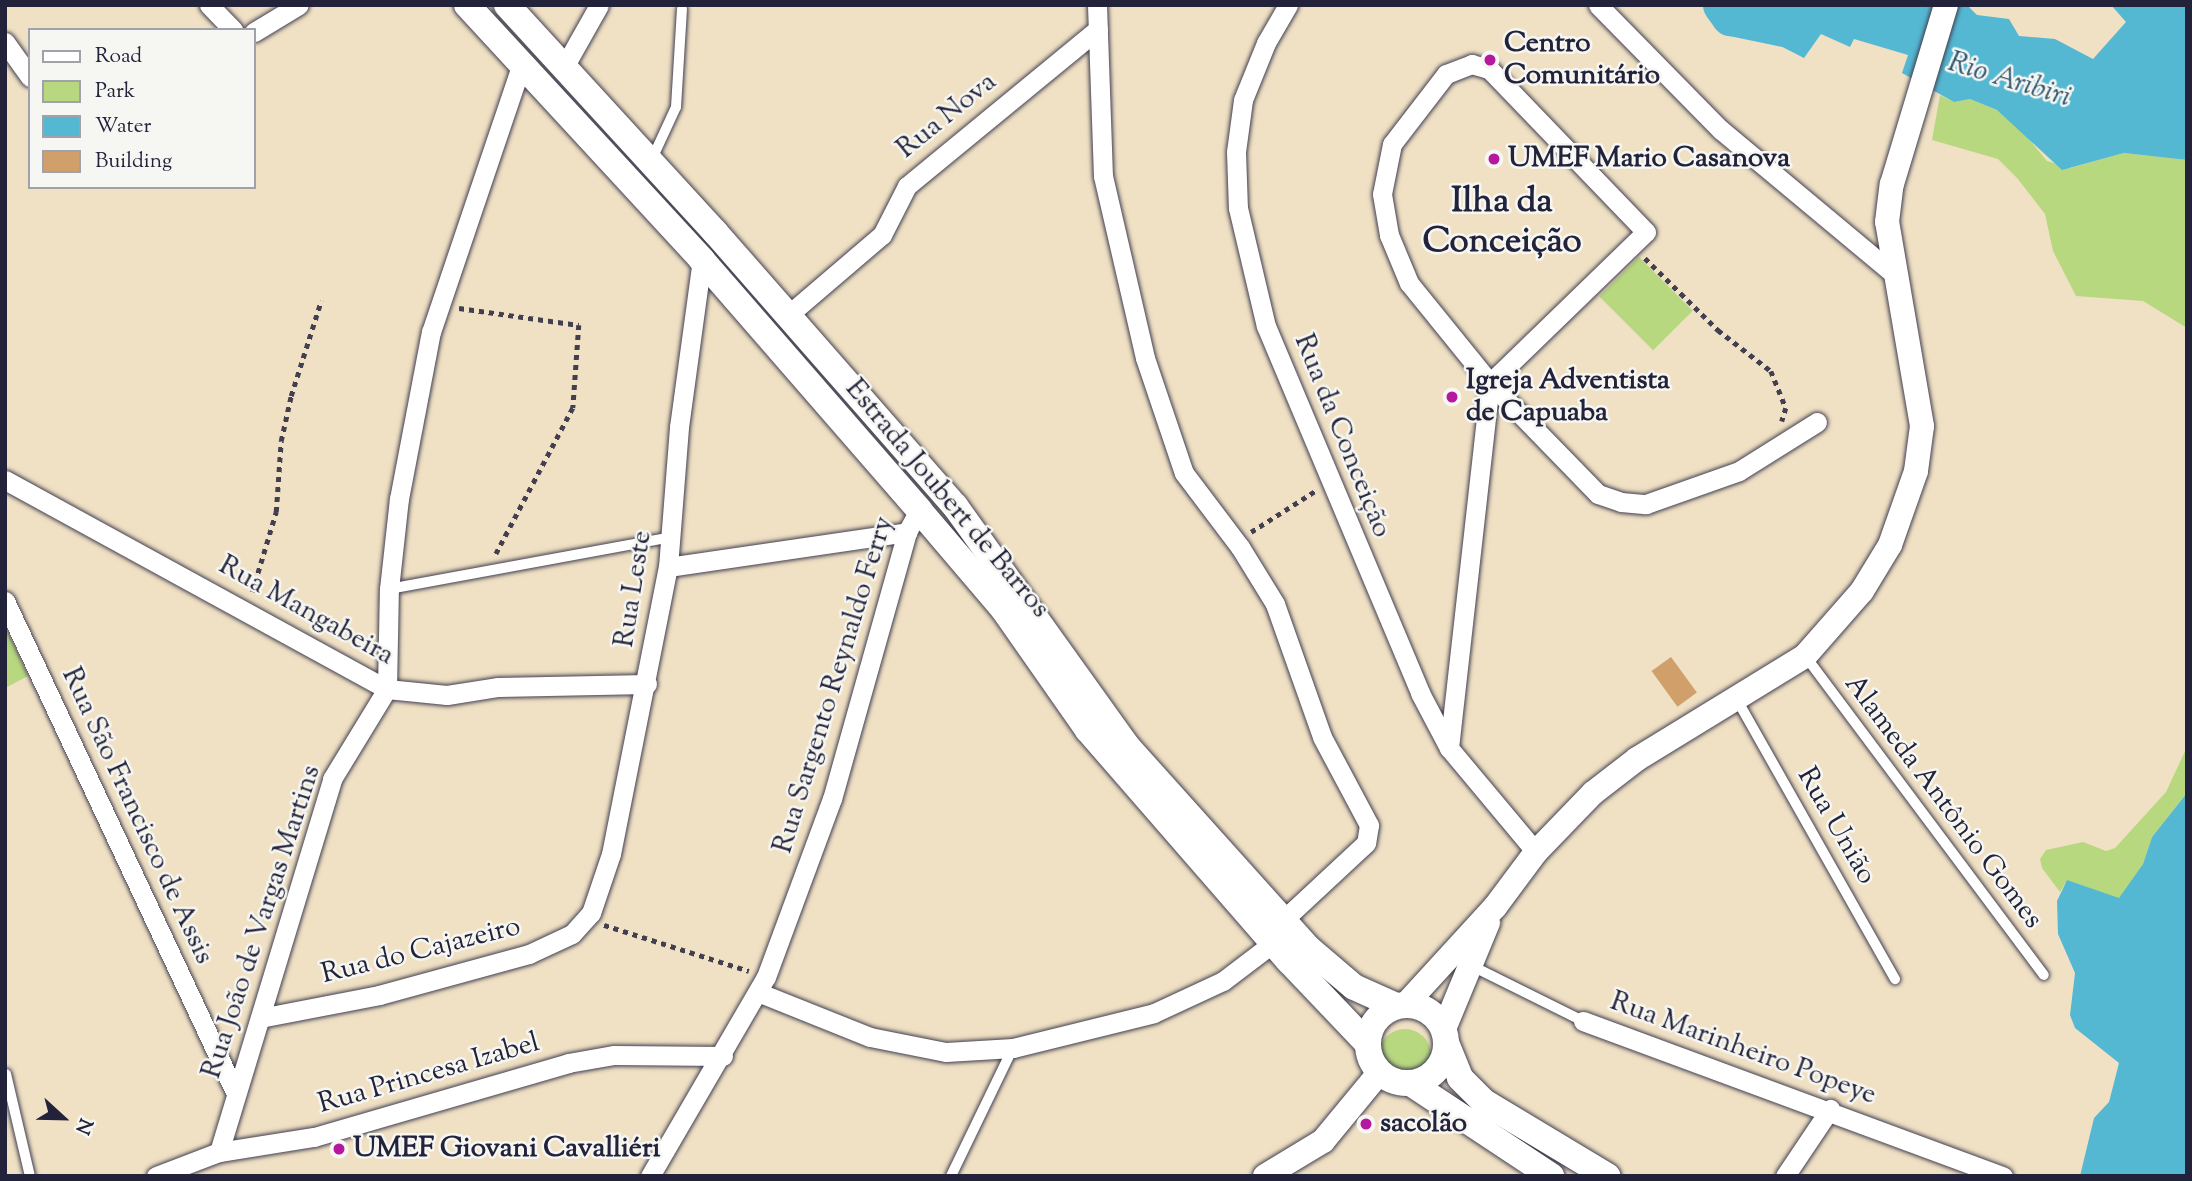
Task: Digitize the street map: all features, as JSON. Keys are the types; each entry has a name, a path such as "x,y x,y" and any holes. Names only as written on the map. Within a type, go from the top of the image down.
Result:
{"main road":[{"name":"Estrada Joubert de Barros","path":"467,5 702,260 913,521 1004,610 1088,730 1278,931 1354,987 1401,1005"},
{"name":"Estrada Joubert de Barros","path":"507,5 650,162 954,506 1126,745 1367,1043"},
{"path":"1445,1037 1435,1072 1412,1084 1400,1084 1379,1073 1370,1059 1367,1043 1371,1027 1401,1005 1435,1016 1445,1037 1460,1078 1484,1102 1607,1176"},
{"path":"1412,1084 1551,1176"}],"street":[{"path":"209,5 231,28"},
{"path":"256,31 299,5"},
{"path":"563,69 600,5"},
{"path":"763,985 870,1037 946,1052 1013,1048 1154,1013 1223,981 1278,931 1370,834 1322,737 1275,604 1236,542 1184,473 1130,304 1103,176 1097,5"},
{"name":"Rua da Conceição","path":"1288,5 1266,43 1243,100 1236,152 1238,208 1266,326 1329,482 1420,693 1449,748 1536,852"},
{"path":"1598,5 1721,130 1895,275"},
{"path":"1401,1005 1495,907 1536,852 1594,793 1637,759 1805,656 1862,591 1890,545 1916,471 1922,426 1918,387 1895,275 1889,210 1919,94 1946,5"},
{"name":"Rua Nova","path":"787,316 882,235 906,186 1098,29"},
{"path":"5,42 28,74"},
{"path":"1449,748 1490,383 1639,239 1489,69 1472,64 1446,74 1392,144 1382,194 1390,235 1409,283 1490,383 1598,494 1621,502 1646,503 1739,471 1817,422"},
{"path":"387,689 389,589 399,499 438,305 521,66"},
{"name":"Rua Leste","path":"586,919 603,884 648,684 672,537 678,427 702,260"},
{"name":"Rua Mangabeira","path":"5,480 247,610 387,689 447,695 498,687 648,684"},
{"path":"667,566 913,521"},
{"name":"Rua Sargento Reynaldo Ferry","path":"650,1176 763,985 849,744 913,521"},
{"name":"Rua São Francisco de Assis","path":"5,601 236,1094"},
{"name":"Rua João de Vargas Martins","path":"219,1152 332,779 387,689"},
{"path":"1445,1037 1470,964 1495,907"},
{"name":"Rua do Cajazeiro","path":"260,1018 379,995 529,954 572,934 586,919"},
{"name":"Rua Marinheiro Popeye","path":"1583,1021 1830,1109 2003,1176"},
{"name":"Rua Princesa Izabel","path":"156,1176 219,1152 314,1137 568,1063 614,1055 723,1056"},
{"path":"1265,1176 1323,1141 1379,1073"},
{"path":"1785,1176 1830,1109"}],"lane":[{"path":"650,162 676,107 682,9"},
{"path":"389,589 490,567 672,537"},
{"name":"Alameda Antônio Gomes","path":"1805,656 2044,975"},
{"name":"Rua União","path":"1736,698 1895,979"},
{"name":"Rua Marinheiro Popeye","path":"1470,964 1583,1021"},
{"path":"951,1176 1013,1048"},
{"path":"6,1074 30,1176"}],"path":[{"path":"1639,239 1718,330 1771,371 1786,408 1773,452"},
{"path":"247,610 276,512 281,441 291,396 321,301"},
{"path":"438,305 579,325 573,408 490,567"},
{"path":"1236,542 1329,482"},
{"path":"586,919 763,985"}],"green space":[{"path":"1940,95 1954,102 1970,99 1997,110 2013,120 2047,161 2070,168 2124,153 2187,160 2187,328 2143,301 2076,296 2053,251 2045,214 2017,178 1998,159 1932,140"},
{"path":"1639,257 1693,311 1653,350 1599,297"},
{"path":"5,626 28,676 5,688"},
{"path":"2187,747 2187,793 2152,837 2143,864 2119,899 2067,880 2060,892 2042,868 2040,859 2046,850 2083,842 2106,851 2115,848 2166,792"},
{"path":"1405,1029 1415,1031 1423,1037 1429,1045 1429,1065 1423,1073 1415,1079 1405,1081 1395,1079 1387,1073 1381,1065 1379,1055 1381,1045 1387,1037 1395,1031"}],"water":[{"name":"Rio Aribiri","path":"1740,5 1967,5 1977,15 2009,19 2019,36 2055,39 2093,59 2126,22 2111,5 2187,5 2187,160 2124,153 2062,170 1997,110 1970,99 1954,102 1902,73 1908,55 1854,39 1850,47 1821,34 1804,58 1726,18"},
{"path":"2187,793 2187,1176 2080,1176 2094,1118 2109,1102 2119,1063 2075,1028 2070,1015 2075,973 2058,934 2057,901 2067,880 2119,898 2143,864 2152,837"}],"building":[{"path":"1671,657 1697,693 1677,707 1652,671"}],"waterway":[{"path":"1723,5 1731,16 1784,27"}],"place":[{"name":"Centro Comunitário","path":"1490,60"},
{"name":"UMEF Mario Casanova","path":"1494,159"},
{"name":"Igreja Adventista de Capuaba","path":"1452,397"},
{"name":"sacolão","path":"1366,1124"},
{"name":"UMEF Giovani Cavalliéri","path":"339,1149"}],"district":[{"name":"Ilha da Conceição","path":"1502,223"}]}
